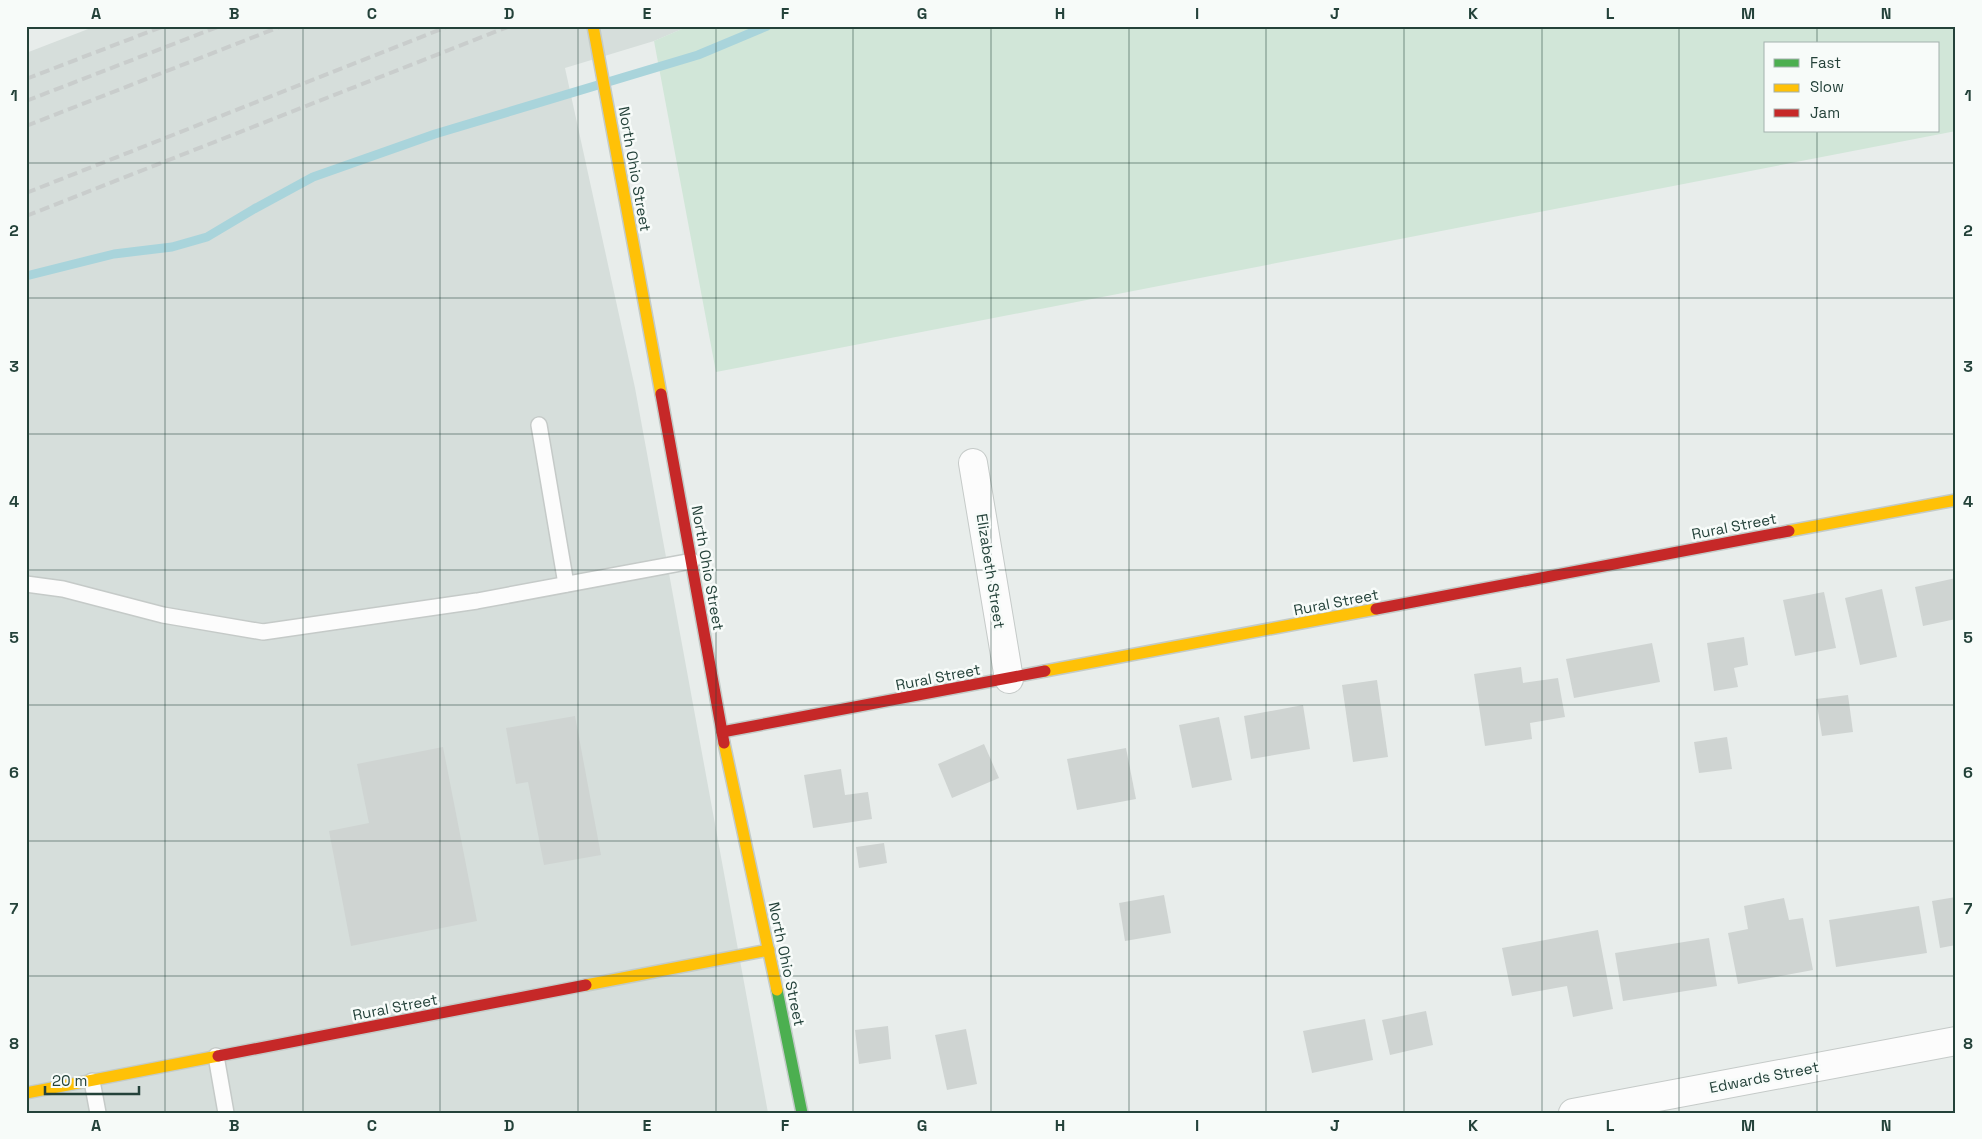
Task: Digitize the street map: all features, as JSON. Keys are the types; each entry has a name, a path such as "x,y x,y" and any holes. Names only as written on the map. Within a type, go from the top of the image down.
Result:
{"street":[{"name":"North Ohio Street","path":"593,26 722,732 802,1113"},
{"name":"Elizabeth Street","path":"973,463 1009,679"},
{"name":"Rural Street","path":"722,732 1956,500"},
{"name":"Rural Street","path":"26,1093 769,950"},
{"name":"Edwards Street","path":"1573,1113 1956,1041"}],"lane":[{"path":"539,425 566,584"},
{"path":"26,584 63,589 163,614 263,632 477,601 692,561"},
{"path":"216,1056 226,1113"},
{"path":"92,1081 98,1113"}],"shaded area":[{"path":"96,26 689,26 654,41 565,68 635,388 768,1113 26,1113 26,53"}],"green space":[{"path":"689,26 1956,26 1956,131 716,372 654,41"}],"building":[{"path":"1956,578 1956,619 1923,626 1915,587"},
{"path":"1882,589 1897,657 1860,665 1845,598"},
{"path":"1824,592 1836,648 1795,656 1783,600"},
{"path":"1744,637 1748,665 1734,668 1738,687 1714,691 1707,643"},
{"path":"1652,643 1660,682 1574,698 1566,659"},
{"path":"1521,667 1523,683 1558,678 1565,717 1530,723 1532,739 1485,746 1474,674"},
{"path":"1377,680 1388,757 1353,762 1342,685"},
{"path":"1848,695 1853,732 1822,736 1816,699"},
{"path":"1303,705 1310,749 1251,759 1244,716"},
{"path":"575,716 601,855 544,865 528,782 516,784 506,728"},
{"path":"1219,717 1232,780 1192,788 1179,725"},
{"path":"1727,737 1732,769 1699,773 1694,742"},
{"path":"984,744 999,778 952,798 938,764"},
{"path":"443,747 477,921 351,946 329,831 369,823 357,764"},
{"path":"1126,748 1136,799 1077,810 1067,759"},
{"path":"841,769 845,795 868,792 872,819 813,828 804,775"},
{"path":"884,843 887,863 859,868 856,847"},
{"path":"1164,895 1171,933 1125,941 1119,903"},
{"path":"1956,897 1956,945 1940,948 1932,901"},
{"path":"1784,898 1789,920 1803,918 1813,970 1738,984 1728,933 1748,929 1744,906"},
{"path":"1919,906 1927,953 1836,967 1829,920"},
{"path":"1598,930 1613,1009 1573,1017 1567,986 1512,996 1502,948"},
{"path":"1709,938 1717,986 1623,1001 1615,953"},
{"path":"1426,1011 1433,1045 1390,1055 1382,1020"},
{"path":"1365,1019 1373,1060 1312,1073 1303,1031"},
{"path":"888,1026 891,1059 859,1064 855,1030"},
{"path":"966,1029 977,1084 947,1090 935,1035"}],"waterway":[{"path":"26,276 114,254 172,247 207,237 313,177 435,134 698,55 767,26"}],"railway":[{"path":"26,79 164,26"},
{"path":"26,101 220,26"},
{"path":"26,126 282,26"},
{"path":"26,193 449,26"},
{"path":"26,216 510,26"}],"traffic: fast":[{"path":"777,990 802,1113"}],"traffic: slow":[{"path":"593,26 661,394"},
{"path":"1789,531 1956,500"},
{"path":"1045,671 1376,609"},
{"path":"724,743 777,990"},
{"path":"586,985 769,950"},
{"path":"26,1093 218,1056"}],"traffic: jam":[{"path":"661,394 724,743"},
{"path":"1376,609 1789,531"},
{"path":"722,732 1045,671"},
{"path":"218,1056 586,985"}]}
